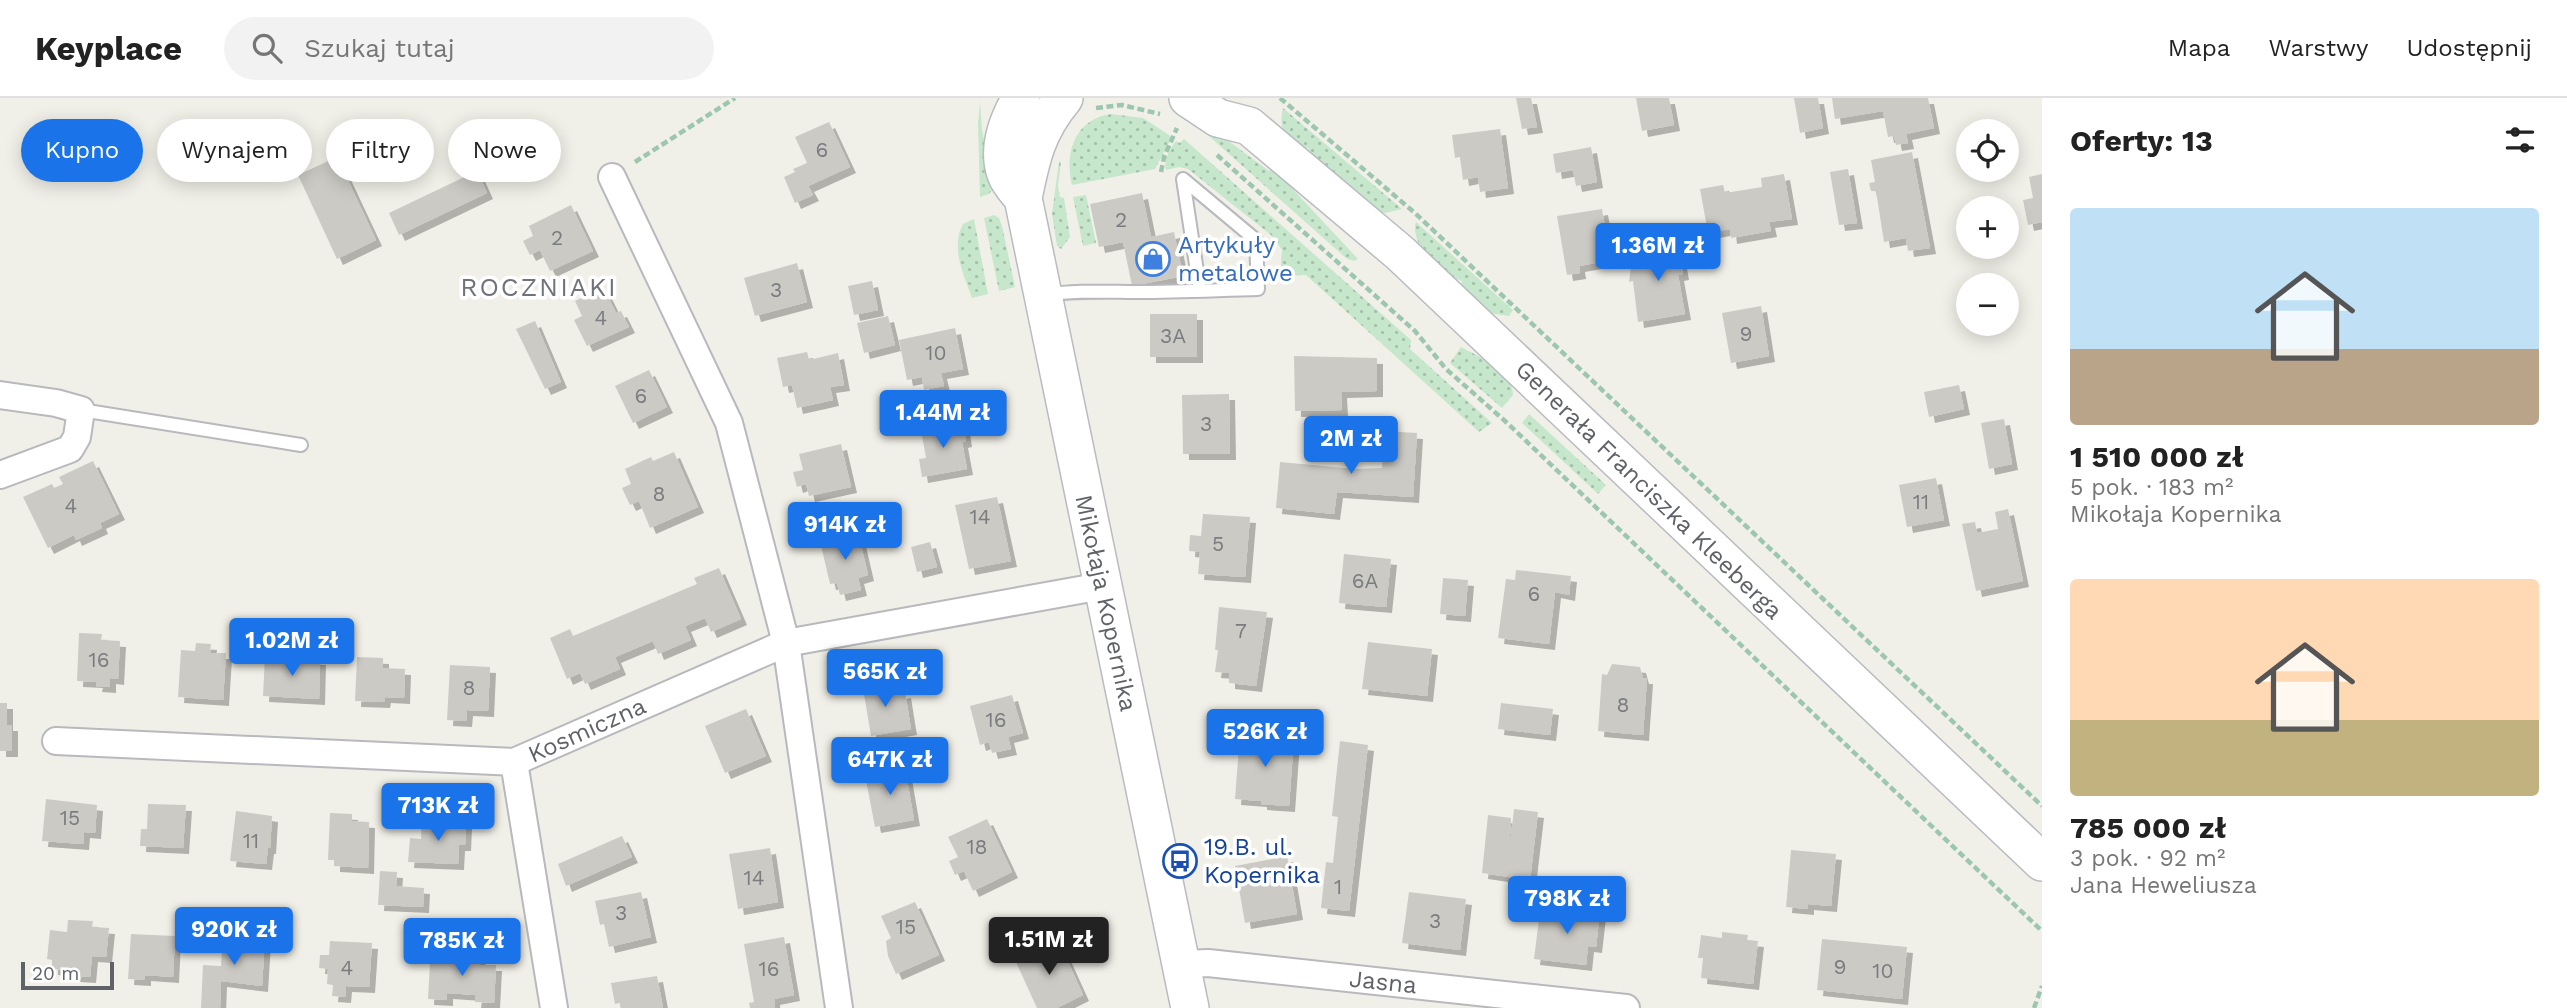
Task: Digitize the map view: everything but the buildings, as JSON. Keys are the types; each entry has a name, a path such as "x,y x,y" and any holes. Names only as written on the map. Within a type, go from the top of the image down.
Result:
{"main road":[{"name":"Mikołaja Kopernika","path":"1021,98 1005,133 1003,159 1007,177 1023,198"},
{"name":"Mikołaja Kopernika","path":"1076,104 1049,115 1036,142 1023,198 1190,1008"},
{"name":"Generała Franciszka Kleeberga","path":"1177,114 1218,118 1241,112 1400,253 2042,862"}],"street":[{"path":"612,177 729,423 786,643 839,1008"},
{"path":"0,395 56,403 81,410 77,437 70,449 0,475"},
{"name":"Kosmiczna","path":"56,741 514,762 786,643 1102,586"},
{"path":"514,762 554,1008"},
{"name":"Jasna","path":"1181,964 1208,963 1626,1008"}],"lane":[{"path":"1042,295 1073,291 1200,290 1258,289 1256,240 1183,179 1200,290"},
{"path":"81,410 302,445"}],"path":[{"path":"612,177 735,98"},
{"path":"1280,98 1415,213 2042,806"},
{"path":"1076,104 1122,106 1177,114 1164,157"},
{"path":"1210,148 1415,331 1446,369 1505,421 2042,931"},
{"path":"2034,1008 2042,986"}],"green space":[{"path":"980,102 982,130 994,187 989,194 980,197 978,123"},
{"path":"1283,108 1402,209 1385,213 1378,211 1308,148 1302,148 1291,139 1282,128"},
{"path":"1111,114 1143,118 1172,137 1155,169 1072,185 1070,161 1075,139 1089,123"},
{"path":"1199,119 1269,171 1274,169 1358,259 1347,259 1201,129"},
{"path":"1184,139 1411,340 1410,349 1492,423 1479,432 1306,275 1280,276 1282,250 1271,235 1188,169 1179,167 1166,170 1165,162 1169,151 1176,141 1180,143"},
{"path":"1059,161 1058,186 1060,197 1064,198 1070,237 1061,249 1057,246 1052,214"},
{"path":"1086,195 1096,243 1083,246 1073,197"},
{"path":"994,215 999,218 1002,226 1015,287 999,291 984,218"},
{"path":"974,219 988,294 972,298 962,271 958,242 963,224"},
{"path":"1416,222 1513,310 1509,316 1489,313 1461,286 1462,281 1445,273 1429,258 1417,240"},
{"path":"1461,347 1494,366 1512,386 1513,395 1502,408 1450,363"},
{"path":"1529,414 1606,485 1598,494 1522,423"}],"place":[{"name":"Artykuły metalowe","path":"1153,259"},
{"name":"19.B. ul. Kopernika","path":"1180,861"}],"district":[{"name":"ROCZNIAKI","path":"539,287"}]}
